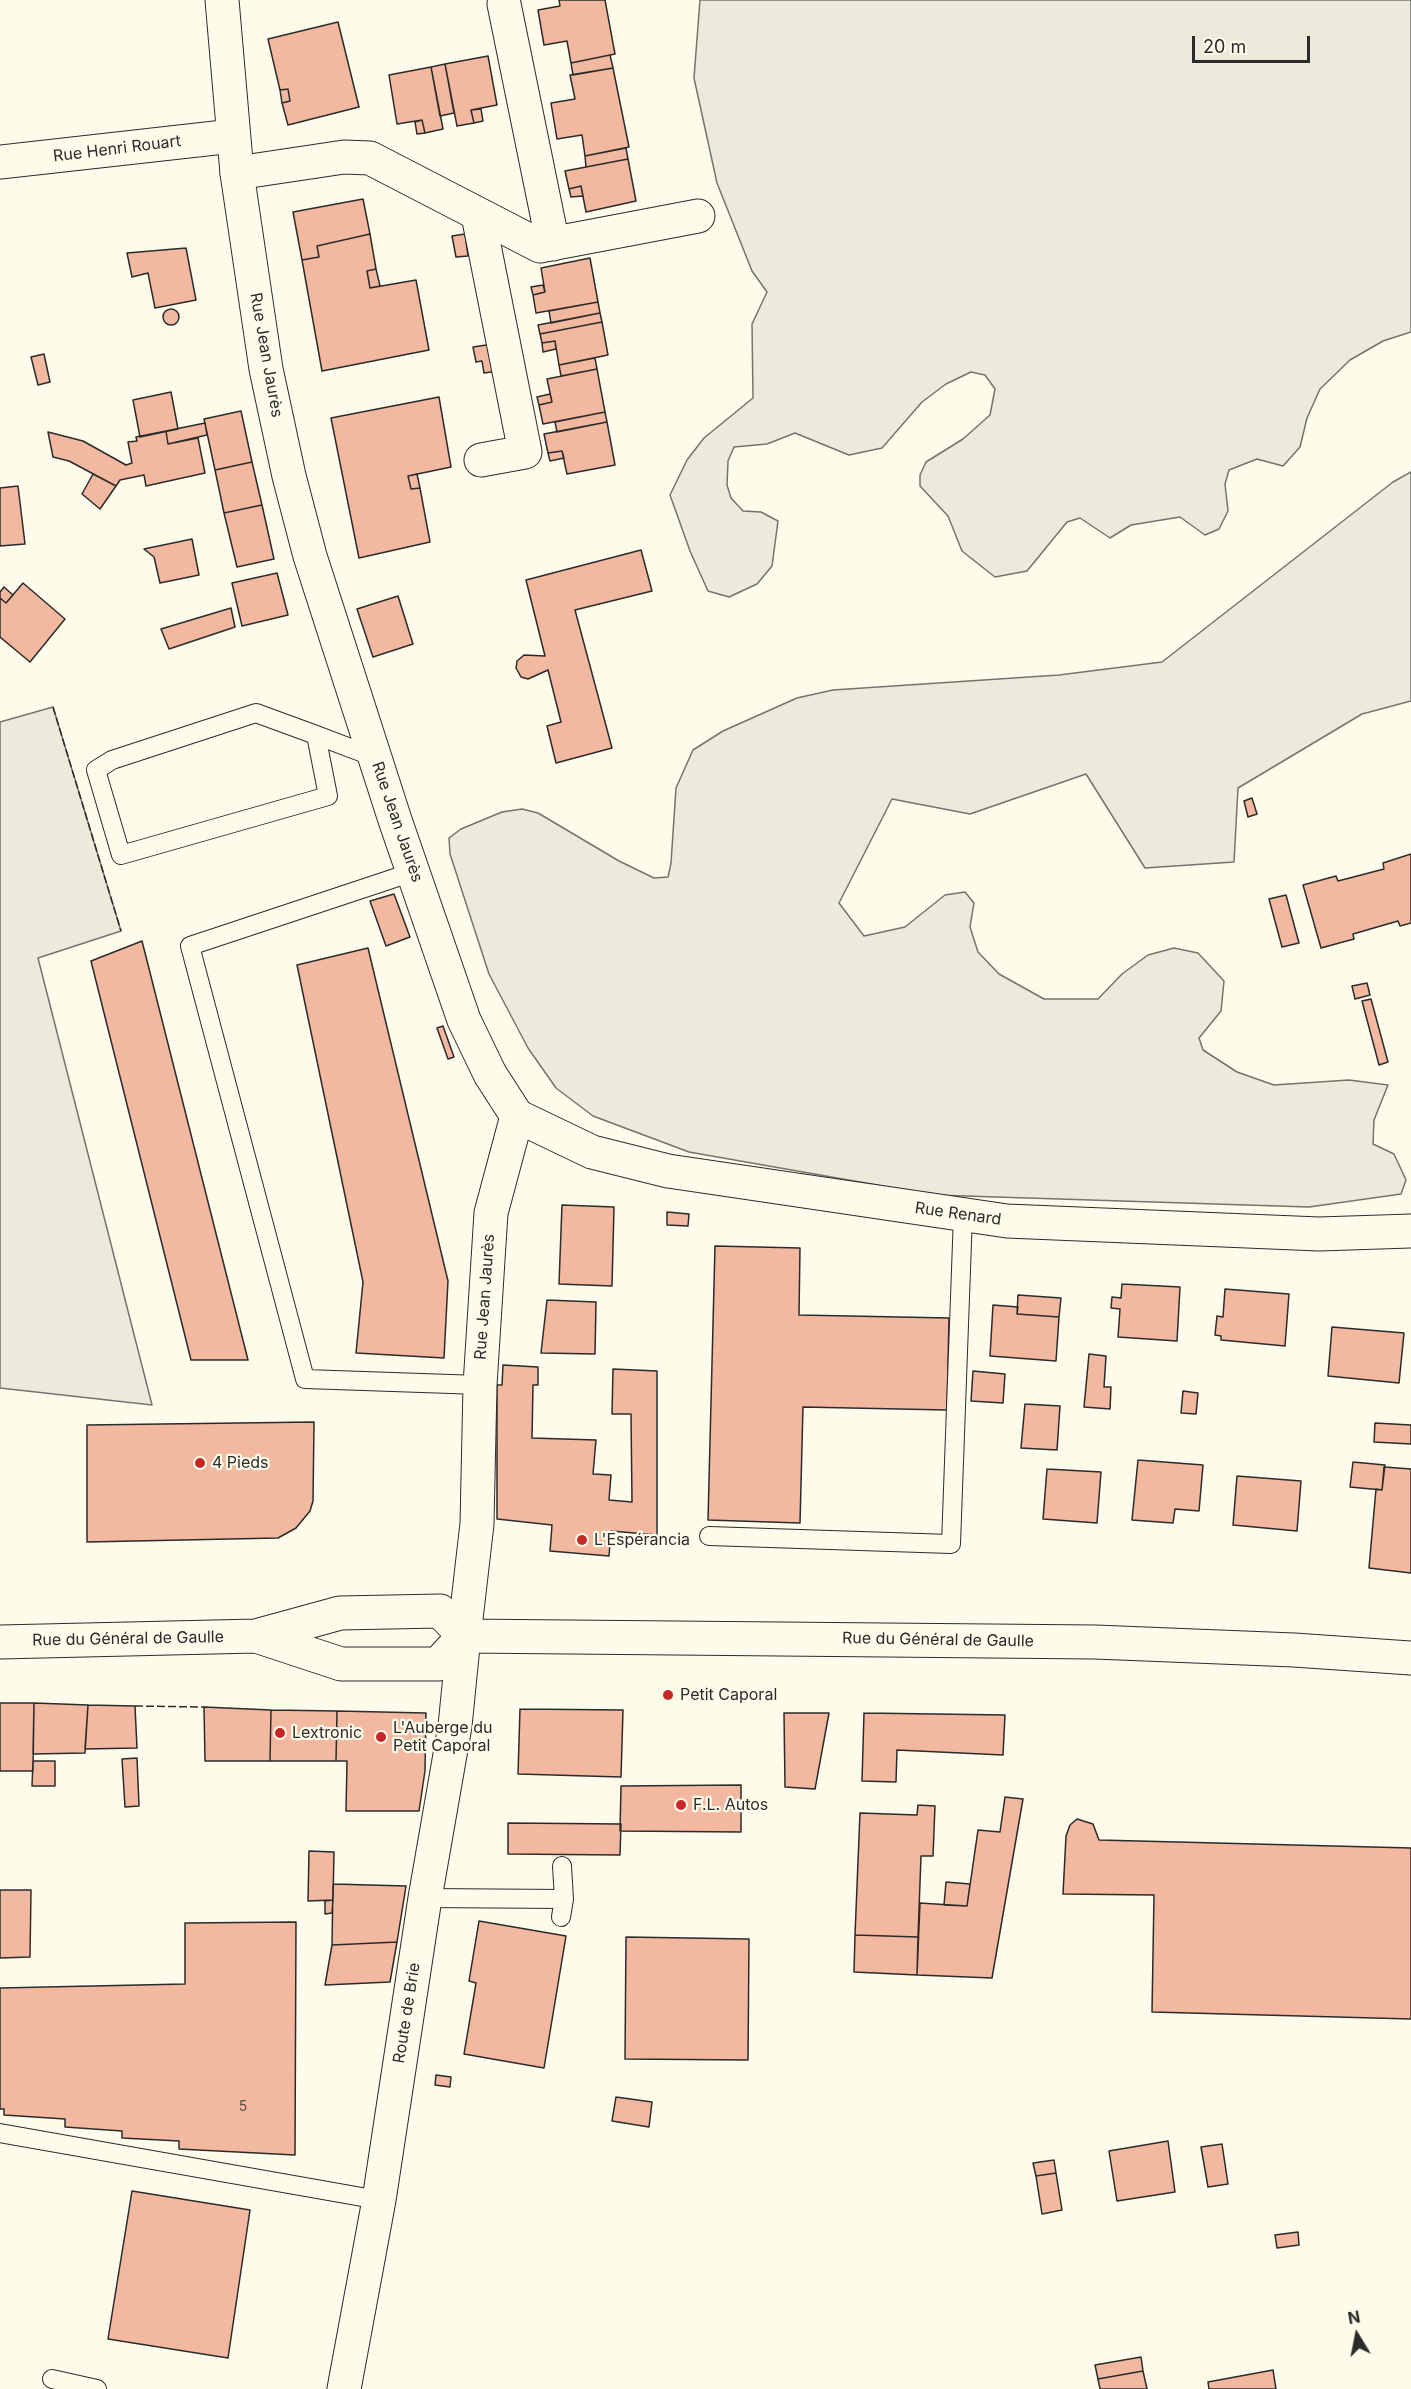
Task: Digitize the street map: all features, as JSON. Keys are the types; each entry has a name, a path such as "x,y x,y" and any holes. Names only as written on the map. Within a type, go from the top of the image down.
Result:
{"street":[{"name":"Rue Jean Jaurès","path":"222,0 237,173 266,369 289,476 310,556 374,757 465,1020 490,1074 517,1116 491,1213 480,1385 477,1524 464,1636"},
{"path":"504,4 553,244"},
{"name":"Rue Henri Rouart","path":"0,162 233,135"},
{"path":"237,173 344,157 370,158 540,246 698,216"},
{"path":"478,215 525,452 481,460"},
{"name":"Rue Renard","path":"517,1116 592,1152 668,1171 1007,1221 1319,1234 1411,1231"},
{"name":"Rue du Général de Gaulle","path":"0,1642 256,1636 340,1613 440,1611 464,1636 1095,1642 1294,1650 1411,1658"},
{"name":"Rue du Général de Gaulle","path":"256,1636 341,1664 438,1664 464,1636"},
{"name":"Route de Brie","path":"344,2389 379,2200 424,1898 455,1726 464,1636"}],"lane":[{"path":"316,735 328,796 121,855 96,770 112,760 256,713 316,735 374,757"},
{"path":"413,872 190,945 305,1379 480,1385"},
{"path":"709,1536 951,1544 963,1215"},
{"path":"561,1917 564,1899 562,1866"},
{"path":"424,1898 564,1899"},
{"path":"0,2133 379,2200"},
{"path":"52,2379 98,2389"}],"shaded area":[{"path":"700,0 1411,0 1411,332 1383,341 1350,360 1320,389 1307,418 1300,447 1283,466 1257,459 1229,470 1225,484 1228,511 1219,529 1205,535 1180,517 1131,525 1110,538 1080,518 1067,522 1027,571 995,577 962,551 948,516 920,486 920,475 926,462 963,439 990,415 995,389 985,375 971,372 946,384 922,402 882,448 849,455 795,433 767,444 734,447 728,461 727,485 731,498 743,511 761,512 778,521 772,566 757,584 729,597 708,591 690,551 670,495 687,460 704,438 753,398 752,324 767,292 752,271 717,183 694,78"},
{"path":"1411,472 1411,701 1362,714 1238,788 1234,862 1145,868 1086,774 970,814 892,799 839,903 864,936 905,927 945,895 965,892 974,903 970,927 978,952 999,974 1044,999 1098,999 1122,974 1148,955 1174,948 1198,953 1224,981 1221,1011 1199,1038 1203,1050 1237,1072 1274,1085 1349,1080 1388,1085 1374,1120 1373,1144 1394,1154 1406,1180 1401,1194 1309,1207 934,1195 689,1152 593,1116 556,1088 528,1048 489,974 450,854 449,838 461,829 502,812 522,809 538,813 619,861 654,878 668,877 676,788 693,750 723,731 797,698 833,690 1059,675 1162,662 1393,482"},
{"path":"53,707 121,931 38,958 152,1405 0,1388 0,722"}],"building":[{"path":"559,0 605,0 615,54 571,63 567,41 544,45 538,10 560,6"},
{"path":"338,22 359,107 288,125 282,103 290,101 288,89 280,90 268,39"},
{"path":"610,55 613,68 573,75 571,63"},
{"path":"488,56 497,105 471,110 474,123 457,126 445,64"},
{"path":"445,64 454,113 440,116 431,67"},
{"path":"431,67 443,129 425,133 422,120 397,124 389,75"},
{"path":"613,68 629,147 585,156 582,135 557,139 551,103 575,99 570,75"},
{"path":"288,89 290,101 282,103 280,90"},
{"path":"481,109 483,121 474,123 471,110"},
{"path":"422,120 425,133 417,134 415,122"},
{"path":"626,148 628,159 586,167 585,156"},
{"path":"628,159 636,201 586,212 581,186 569,189 565,171"},
{"path":"581,186 583,196 571,197 569,189"},
{"path":"363,199 370,234 317,246 319,257 302,260 293,212"},
{"path":"370,234 376,269 367,271 370,288 416,280 429,350 322,371 302,260 319,257 317,246"},
{"path":"465,234 468,256 456,257 452,236"},
{"path":"186,248 196,300 155,308 148,273 132,277 127,253"},
{"path":"590,258 598,302 536,313 533,295 545,292 541,268"},
{"path":"376,269 380,286 370,288 367,271"},
{"path":"543,285 545,292 533,295 531,287"},
{"path":"598,302 600,313 551,323 549,311"},
{"path":"168,309 174,309 179,317 177,323 168,325 163,320 163,314"},
{"path":"600,313 602,322 540,334 538,325"},
{"path":"602,322 608,355 559,365 555,341 542,343 540,334"},
{"path":"555,341 556,349 543,352 542,343"},
{"path":"493,344 498,371 484,373 482,361 476,362 473,347"},
{"path":"44,354 50,382 38,385 31,357"},
{"path":"595,358 597,369 561,376 559,365"},
{"path":"597,369 605,412 543,424 539,405 552,402 547,379"},
{"path":"171,392 178,429 140,437 133,400"},
{"path":"550,394 552,402 539,405 537,397"},
{"path":"439,397 451,467 408,476 411,489 420,488 430,542 359,558 331,418"},
{"path":"241,411 252,462 215,470 204,419"},
{"path":"605,412 607,422 557,432 555,422"},
{"path":"607,422 615,465 567,474 562,451 548,453 544,434"},
{"path":"205,423 207,435 168,444 166,431"},
{"path":"166,431 168,444 198,438 205,473 146,486 144,475 120,480 116,486 69,461 53,457 48,432 83,441 126,465 132,463 128,442 137,441 136,437"},
{"path":"562,451 564,458 550,461 548,453"},
{"path":"252,462 262,505 224,513 215,470"},
{"path":"93,474 116,486 100,509 82,494"},
{"path":"417,474 420,488 411,489 408,476"},
{"path":"18,486 25,544 0,546 0,488"},
{"path":"262,505 274,559 237,567 224,513"},
{"path":"192,539 199,575 160,583 154,557 144,549"},
{"path":"641,550 652,591 575,610 612,748 556,763 547,726 561,722 548,670 528,679 521,677 516,668 517,661 524,655 545,656 526,580"},
{"path":"277,573 288,615 242,626 232,583"},
{"path":"23,583 65,619 30,662 0,637 0,598 6,603"},
{"path":"4,587 13,595 6,603 0,598 0,592"},
{"path":"398,596 413,644 373,657 357,609"},
{"path":"231,608 235,627 169,649 161,629"},
{"path":"1252,798 1257,814 1248,817 1244,801"},
{"path":"1411,854 1411,923 1400,926 1398,921 1353,934 1354,939 1321,948 1303,885 1336,876 1338,881 1384,869 1383,863"},
{"path":"394,894 410,937 386,946 370,901"},
{"path":"1286,895 1299,943 1282,947 1269,899"},
{"path":"142,941 248,1360 191,1360 91,961"},
{"path":"368,948 448,1281 444,1358 356,1353 363,1282 297,965"},
{"path":"1367,983 1370,995 1355,999 1352,986"},
{"path":"1371,999 1388,1062 1379,1065 1362,1001"},
{"path":"443,1026 454,1057 448,1059 437,1028"},
{"path":"562,1205 614,1207 612,1286 559,1284"},
{"path":"667,1212 689,1214 688,1226 667,1225"},
{"path":"715,1246 800,1248 799,1315 949,1318 947,1410 803,1407 800,1523 708,1520"},
{"path":"1122,1284 1180,1287 1177,1341 1118,1337 1120,1309 1111,1308 1112,1297 1121,1298"},
{"path":"1225,1289 1289,1294 1285,1346 1221,1340 1221,1336 1215,1335 1217,1316 1223,1317"},
{"path":"1018,1295 1061,1298 1059,1317 1017,1314"},
{"path":"547,1300 596,1302 595,1354 541,1353"},
{"path":"993,1305 1018,1307 1017,1314 1059,1317 1056,1361 990,1356"},
{"path":"1332,1327 1404,1333 1399,1383 1328,1376"},
{"path":"1089,1354 1106,1356 1104,1387 1111,1387 1110,1409 1084,1407"},
{"path":"503,1365 538,1367 538,1385 533,1385 532,1438 596,1440 593,1474 611,1475 609,1500 632,1502 631,1414 612,1414 613,1369 657,1371 657,1535 611,1531 609,1556 550,1551 552,1525 497,1519 497,1385 502,1385"},
{"path":"973,1371 1005,1374 1003,1403 971,1401"},
{"path":"1183,1391 1198,1393 1196,1414 1181,1413"},
{"path":"1025,1404 1060,1406 1057,1450 1021,1448"},
{"name":"4 Pieds","path":"314,1422 313,1501 310,1511 296,1528 278,1538 87,1542 87,1425"},
{"path":"1375,1423 1411,1425 1411,1444 1374,1442"},
{"path":"1138,1460 1203,1465 1199,1511 1175,1509 1173,1523 1132,1520"},
{"path":"1353,1462 1385,1465 1382,1490 1350,1487"},
{"path":"1384,1467 1411,1469 1411,1573 1369,1568 1376,1489 1382,1490"},
{"path":"1047,1469 1101,1472 1097,1523 1043,1519"},
{"path":"1237,1476 1301,1481 1297,1531 1233,1525"},
{"path":"0,1703 34,1703 33,1771 0,1771"},
{"path":"34,1703 88,1705 85,1753 33,1754"},
{"path":"88,1705 135,1706 137,1748 85,1749"},
{"path":"204,1707 271,1710 270,1761 205,1761"},
{"path":"520,1709 623,1710 621,1777 518,1774"},
{"path":"271,1710 337,1711 336,1761 270,1761"},
{"name":"L'Auberge du Petit Caporal","path":"337,1711 426,1713 425,1771 419,1811 346,1811 347,1761 336,1761"},
{"path":"784,1713 829,1713 815,1789 785,1787"},
{"path":"864,1713 1005,1715 1003,1755 897,1750 896,1782 862,1781"},
{"path":"137,1758 139,1806 125,1807 122,1759"},
{"path":"33,1761 55,1761 55,1786 32,1786"},
{"name":"F.L. Autos","path":"741,1785 741,1832 620,1831 621,1786"},
{"path":"1005,1797 1023,1799 992,1978 917,1975 920,1903 967,1906 978,1830 1000,1832"},
{"path":"918,1805 935,1806 933,1856 921,1856 918,1937 855,1935 860,1813 917,1815"},
{"path":"1077,1819 1093,1824 1099,1840 1411,1848 1411,2019 1152,2012 1154,1895 1063,1894 1066,1836 1070,1825"},
{"path":"508,1823 621,1824 620,1855 508,1854"},
{"path":"309,1851 334,1852 333,1900 308,1901"},
{"path":"946,1882 970,1884 967,1906 944,1905"},
{"path":"333,1884 406,1886 397,1942 332,1945"},
{"path":"0,1890 31,1890 30,1957 0,1958"},
{"path":"333,1900 332,1913 325,1914 325,1901"},
{"path":"479,1921 566,1936 544,2068 464,2054 476,1983 469,1981"},
{"path":"296,1922 295,2155 179,2149 179,2141 122,2138 122,2131 65,2127 65,2119 4,2115 4,2109 0,2109 0,1988 185,1984 185,1923"},
{"path":"855,1935 918,1937 917,1975 854,1972"},
{"path":"626,1937 749,1939 748,2060 625,2059"},
{"path":"397,1942 390,1982 325,1985 332,1945"},
{"path":"436,2075 451,2077 450,2087 435,2085"},
{"path":"616,2097 652,2102 649,2127 612,2121"},
{"path":"1168,2141 1175,2192 1117,2201 1109,2151"},
{"path":"1222,2144 1228,2184 1208,2187 1201,2147"},
{"path":"1054,2160 1056,2173 1036,2176 1033,2163"},
{"path":"1056,2173 1062,2210 1042,2214 1036,2176"},
{"path":"132,2191 250,2210 228,2358 108,2339"},
{"path":"1298,2232 1299,2245 1277,2248 1275,2235"},
{"path":"1141,2357 1143,2371 1098,2379 1095,2365"},
{"path":"1273,2370 1276,2389 1209,2389 1208,2382"},
{"path":"1143,2371 1147,2389 1100,2389 1098,2379"}],"fence":[{"path":"53,707 121,931"},
{"path":"135,1706 204,1707"}],"place":[{"name":"4 Pieds","path":"200,1463"},
{"name":"L'Espérancia","path":"582,1540"},
{"name":"Petit Caporal","path":"668,1695"},
{"name":"Lextronic","path":"280,1733"},
{"name":"L'Auberge du Petit Caporal","path":"381,1737"},
{"name":"F.L. Autos","path":"681,1805"}]}
